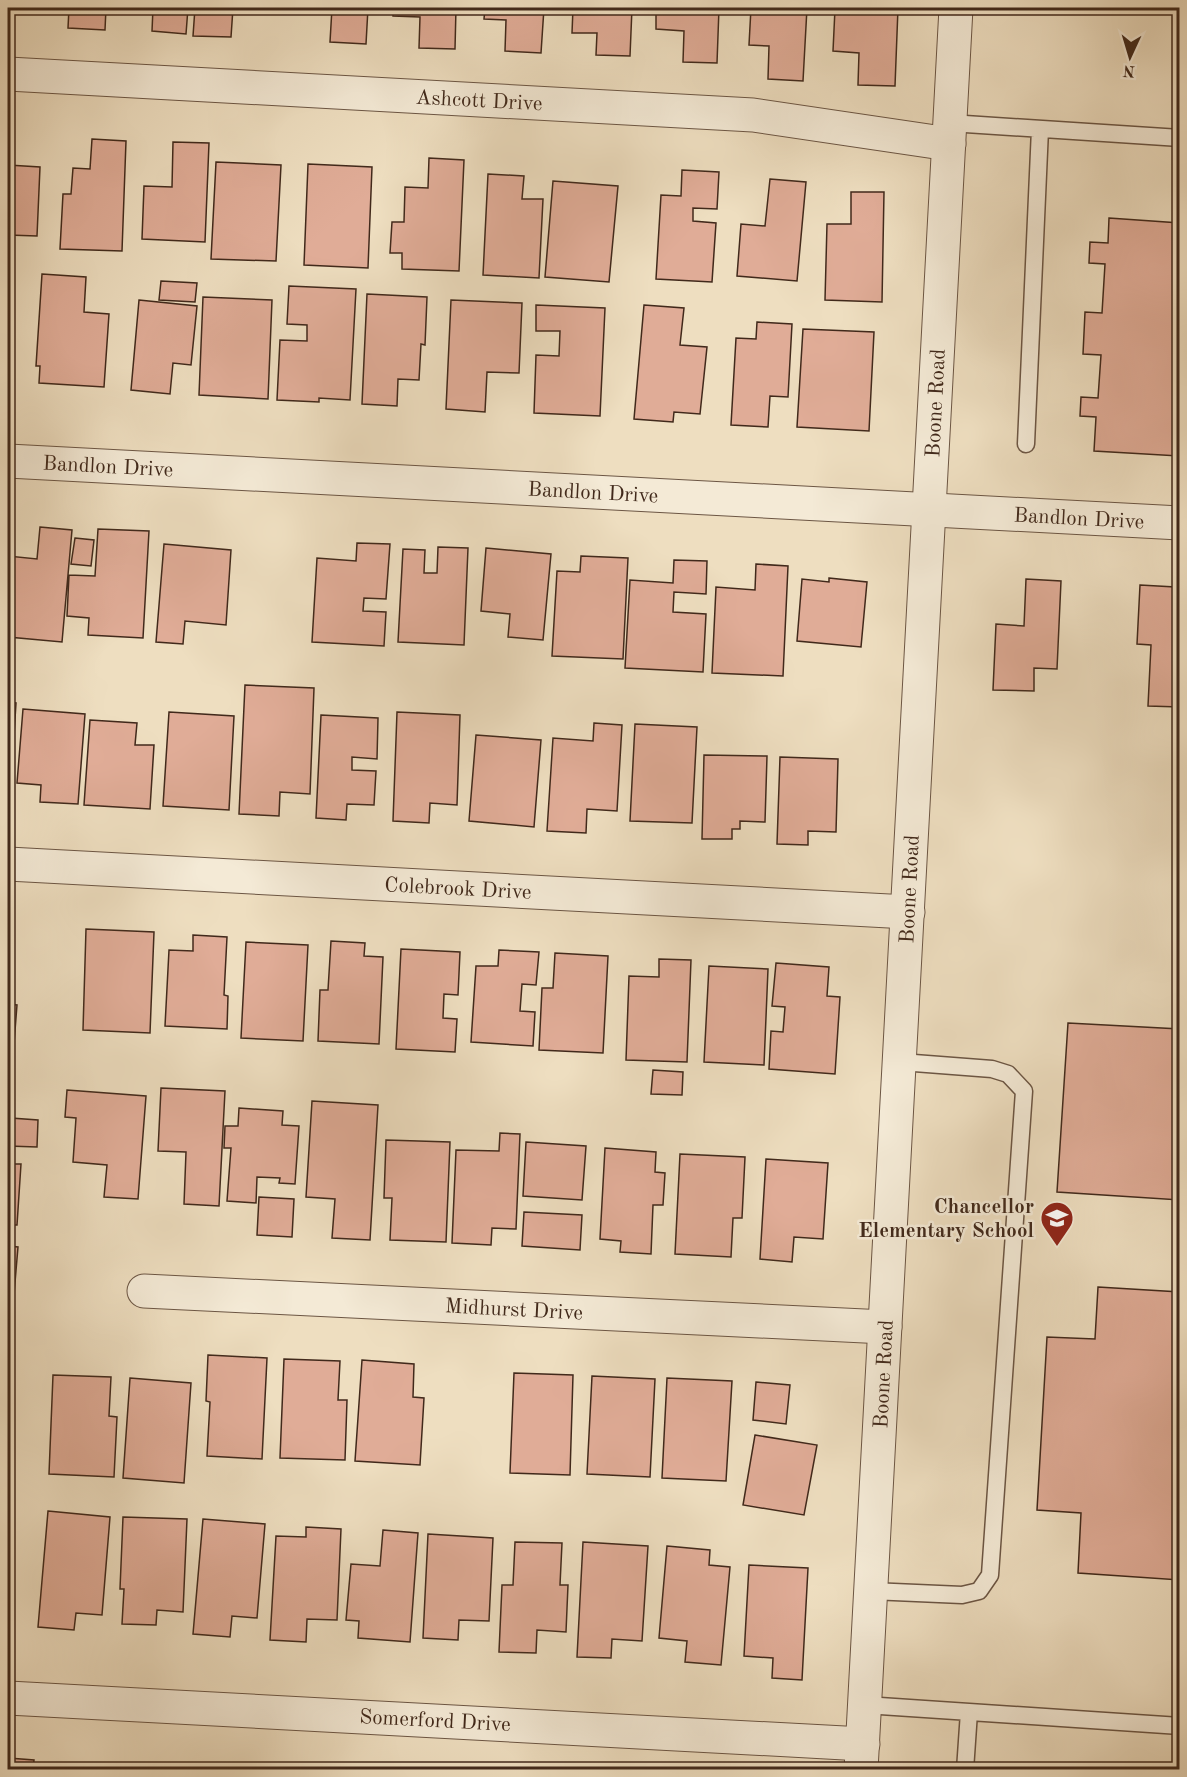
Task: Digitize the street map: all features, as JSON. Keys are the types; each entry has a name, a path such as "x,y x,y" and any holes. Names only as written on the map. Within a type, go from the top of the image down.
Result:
{"street":[{"name":"Boone Road","path":"862,1757 956,8"},
{"name":"Ashcott Drive","path":"8,74 753,115 950,134"},
{"name":"Bandlon Drive","path":"8,461 1179,523"},
{"name":"Colebrook Drive","path":"8,864 908,912"},
{"name":"Midhurst Drive","path":"144,1291 885,1327"},
{"name":"Somerford Drive","path":"8,1698 862,1757"}],"lane":[{"path":"1026,444 1040,129"},
{"path":"950,134 1040,129 1179,138"},
{"path":"871,1591 962,1595 979,1591 990,1575 1024,1091 1008,1074 992,1069 901,1062"},
{"path":"864,1705 1179,1726"},
{"path":"965,1770 969,1712"}],"building":[{"path":"69,8 106,8 105,30 68,28"},
{"path":"153,8 188,8 186,34 152,31"},
{"path":"195,8 233,8 231,37 193,36"},
{"path":"332,8 368,8 366,44 330,42"},
{"path":"393,8 456,8 455,49 419,48 420,17 393,16"},
{"path":"485,8 544,8 541,53 505,51 506,20 484,19"},
{"path":"573,8 632,8 630,56 596,55 597,33 572,33"},
{"path":"656,8 719,8 717,63 683,62 684,31 656,29"},
{"path":"751,8 807,8 803,81 768,79 769,46 749,45"},
{"path":"855,8 898,8 895,86 858,85 859,53 833,51 835,9 855,10"},
{"path":"92,139 126,141 122,251 60,249 63,194 71,194 73,168 90,169"},
{"path":"173,142 209,143 205,242 142,239 144,186 172,187"},
{"path":"429,158 464,160 459,271 402,269 402,253 390,253 392,222 404,222 405,187 428,188"},
{"path":"216,162 281,165 276,261 211,259"},
{"path":"308,164 372,167 368,268 304,265"},
{"path":"8,165 40,167 37,236 8,235"},
{"path":"682,170 719,172 717,209 693,208 693,221 716,223 712,282 656,279 661,195 681,196"},
{"path":"488,174 524,176 522,199 543,199 539,278 483,275"},
{"path":"770,179 806,182 797,281 737,276 741,224 765,226"},
{"path":"553,181 618,186 609,282 545,277"},
{"path":"851,192 884,192 882,302 825,300 827,224 851,224"},
{"path":"1109,218 1180,223 1179,456 1094,451 1096,417 1080,416 1081,397 1098,398 1101,355 1083,354 1085,312 1102,313 1105,264 1089,263 1090,242 1108,243"},
{"path":"42,274 86,277 84,312 109,314 104,387 39,383 40,366 36,366"},
{"path":"161,281 197,283 195,302 159,300"},
{"path":"289,286 356,289 350,400 319,398 319,402 277,400 280,340 307,341 307,325 287,324"},
{"path":"367,294 427,297 425,345 421,344 419,380 398,379 397,406 362,404"},
{"path":"203,297 272,300 268,399 199,395"},
{"path":"139,300 197,306 191,365 173,363 170,394 131,390"},
{"path":"451,300 522,303 519,373 487,372 485,412 446,409"},
{"path":"536,305 605,308 600,416 534,413 536,355 559,356 560,331 536,331"},
{"path":"644,305 684,308 680,345 707,347 700,414 674,412 673,422 634,419"},
{"path":"757,322 792,324 788,397 770,396 768,427 731,425 736,338 756,339"},
{"path":"803,329 874,332 869,431 797,427"},
{"path":"40,527 72,530 62,642 8,637 8,556 37,559"},
{"path":"98,529 149,531 143,638 88,635 89,618 67,616 69,575 95,576"},
{"path":"75,538 94,540 91,566 71,564"},
{"path":"357,543 390,544 386,599 364,598 363,611 386,612 384,646 312,642 317,558 356,561"},
{"path":"164,544 231,550 226,625 185,621 183,644 156,642"},
{"path":"438,547 468,548 464,645 398,642 403,549 425,550 424,573 437,573"},
{"path":"486,548 551,554 543,640 508,637 510,614 481,611"},
{"path":"581,556 628,558 623,659 552,656 557,571 580,572"},
{"path":"674,560 707,561 706,594 674,592 673,612 706,614 703,672 625,668 630,580 673,583"},
{"path":"756,564 788,566 783,676 712,673 716,587 755,590"},
{"path":"829,578 867,582 861,647 797,641 802,579 829,582"},
{"path":"1026,579 1061,581 1057,669 1034,668 1034,691 993,690 996,624 1024,626"},
{"path":"1140,585 1175,587 1173,631 1180,631 1180,707 1148,706 1151,645 1137,644"},
{"path":"245,685 314,688 310,794 280,792 279,816 239,814"},
{"path":"8,702 16,703 10,800 8,799"},
{"path":"23,709 85,714 78,804 40,802 41,785 17,783"},
{"path":"169,712 234,716 229,810 163,806"},
{"path":"397,712 460,715 457,805 430,803 429,823 393,821"},
{"path":"321,715 378,718 377,759 352,757 352,770 376,771 374,805 347,804 346,820 316,818"},
{"path":"90,720 137,723 135,745 154,745 150,809 84,805"},
{"path":"594,723 622,725 617,811 587,809 586,833 547,831 553,738 593,741"},
{"path":"635,724 697,727 692,823 630,821"},
{"path":"476,735 541,740 534,827 469,821"},
{"path":"704,755 767,756 765,822 740,821 740,829 732,829 732,839 702,839"},
{"path":"780,757 838,759 836,832 808,831 808,845 777,844"},
{"path":"86,929 154,932 150,1033 83,1030"},
{"path":"193,935 227,937 224,995 228,996 227,1029 165,1026 169,950 193,951"},
{"path":"331,941 365,943 364,956 383,957 379,1044 318,1041 320,990 328,990"},
{"path":"246,942 308,945 303,1041 241,1038"},
{"path":"401,949 460,952 458,995 444,994 443,1018 457,1019 455,1052 396,1049"},
{"path":"499,950 539,952 536,985 522,984 520,1011 535,1012 533,1046 471,1042 476,966 498,966"},
{"path":"555,953 608,956 603,1053 539,1050 542,988 553,988"},
{"path":"659,959 691,960 687,1062 626,1060 629,976 659,977"},
{"path":"776,963 829,967 827,996 840,997 835,1074 769,1069 771,1031 783,1032 785,1007 772,1006"},
{"path":"709,966 768,969 764,1065 704,1062"},
{"path":"8,1004 17,1005 12,1069 8,1069"},
{"path":"1068,1023 1180,1029 1180,1200 1057,1192"},
{"path":"653,1070 683,1072 682,1095 651,1094"},
{"path":"8,1081 12,1082 11,1118 38,1120 37,1147 8,1146"},
{"path":"161,1088 225,1091 219,1206 184,1204 186,1152 158,1151"},
{"path":"67,1090 146,1096 138,1199 104,1197 107,1165 73,1162 76,1118 65,1117"},
{"path":"312,1101 378,1105 370,1240 332,1238 335,1199 306,1197"},
{"path":"239,1108 283,1111 282,1125 299,1126 295,1184 279,1183 280,1178 257,1177 256,1203 227,1201 231,1148 224,1148 225,1126 238,1126"},
{"path":"500,1133 520,1134 516,1229 492,1228 491,1245 452,1243 456,1150 499,1151"},
{"path":"386,1140 450,1142 446,1242 390,1240 392,1198 384,1198"},
{"path":"526,1142 586,1146 582,1200 523,1196"},
{"path":"605,1148 656,1152 655,1172 665,1173 663,1205 653,1205 651,1254 620,1252 621,1241 600,1239"},
{"path":"680,1154 745,1157 742,1218 733,1218 731,1257 675,1254"},
{"path":"766,1159 828,1163 823,1239 794,1237 792,1262 760,1259"},
{"path":"8,1164 21,1164 17,1225 8,1225"},
{"path":"259,1197 294,1199 292,1237 257,1235"},
{"path":"524,1212 582,1215 580,1250 522,1246"},
{"path":"8,1246 18,1247 13,1306 8,1306"},
{"path":"1098,1287 1180,1292 1180,1580 1078,1573 1081,1513 1037,1510 1047,1337 1095,1339"},
{"path":"8,1325 12,1325 8,1372"},
{"path":"208,1355 267,1358 262,1459 207,1456 210,1402 206,1401"},
{"path":"284,1359 340,1361 338,1400 347,1400 345,1460 280,1458"},
{"path":"362,1360 414,1364 413,1397 424,1398 420,1465 355,1461"},
{"path":"514,1373 573,1375 570,1475 510,1473"},
{"path":"53,1375 111,1377 109,1416 117,1417 114,1477 49,1474"},
{"path":"592,1376 655,1379 650,1477 587,1474"},
{"path":"130,1378 191,1383 184,1483 123,1478"},
{"path":"667,1378 732,1381 726,1481 662,1478"},
{"path":"756,1382 790,1385 786,1424 753,1420"},
{"path":"755,1435 817,1445 804,1515 743,1505"},
{"path":"48,1511 110,1517 102,1615 76,1613 74,1630 38,1627"},
{"path":"123,1517 187,1519 183,1612 157,1610 156,1625 122,1624 124,1589 120,1589"},
{"path":"203,1519 265,1524 257,1618 232,1616 230,1637 193,1634"},
{"path":"306,1527 341,1529 337,1620 307,1619 306,1642 270,1640 276,1536 306,1537"},
{"path":"383,1530 418,1533 410,1642 358,1638 359,1621 346,1620 351,1564 380,1566"},
{"path":"428,1534 493,1538 489,1621 459,1620 458,1640 423,1638"},
{"path":"515,1542 562,1543 560,1585 568,1585 566,1632 537,1630 536,1653 499,1652 502,1585 513,1585"},
{"path":"583,1542 648,1546 642,1641 612,1639 611,1658 577,1657"},
{"path":"667,1546 710,1550 709,1565 730,1567 721,1665 685,1662 687,1641 659,1638"},
{"path":"749,1565 808,1568 802,1680 772,1678 773,1658 744,1656"},
{"path":"8,1758 34,1760 33,1770 8,1770"},
{"path":"78,1763 106,1765 105,1770 78,1770"}],"place":[{"name":"Chancellor Elementary School","path":"1057,1247"}]}
